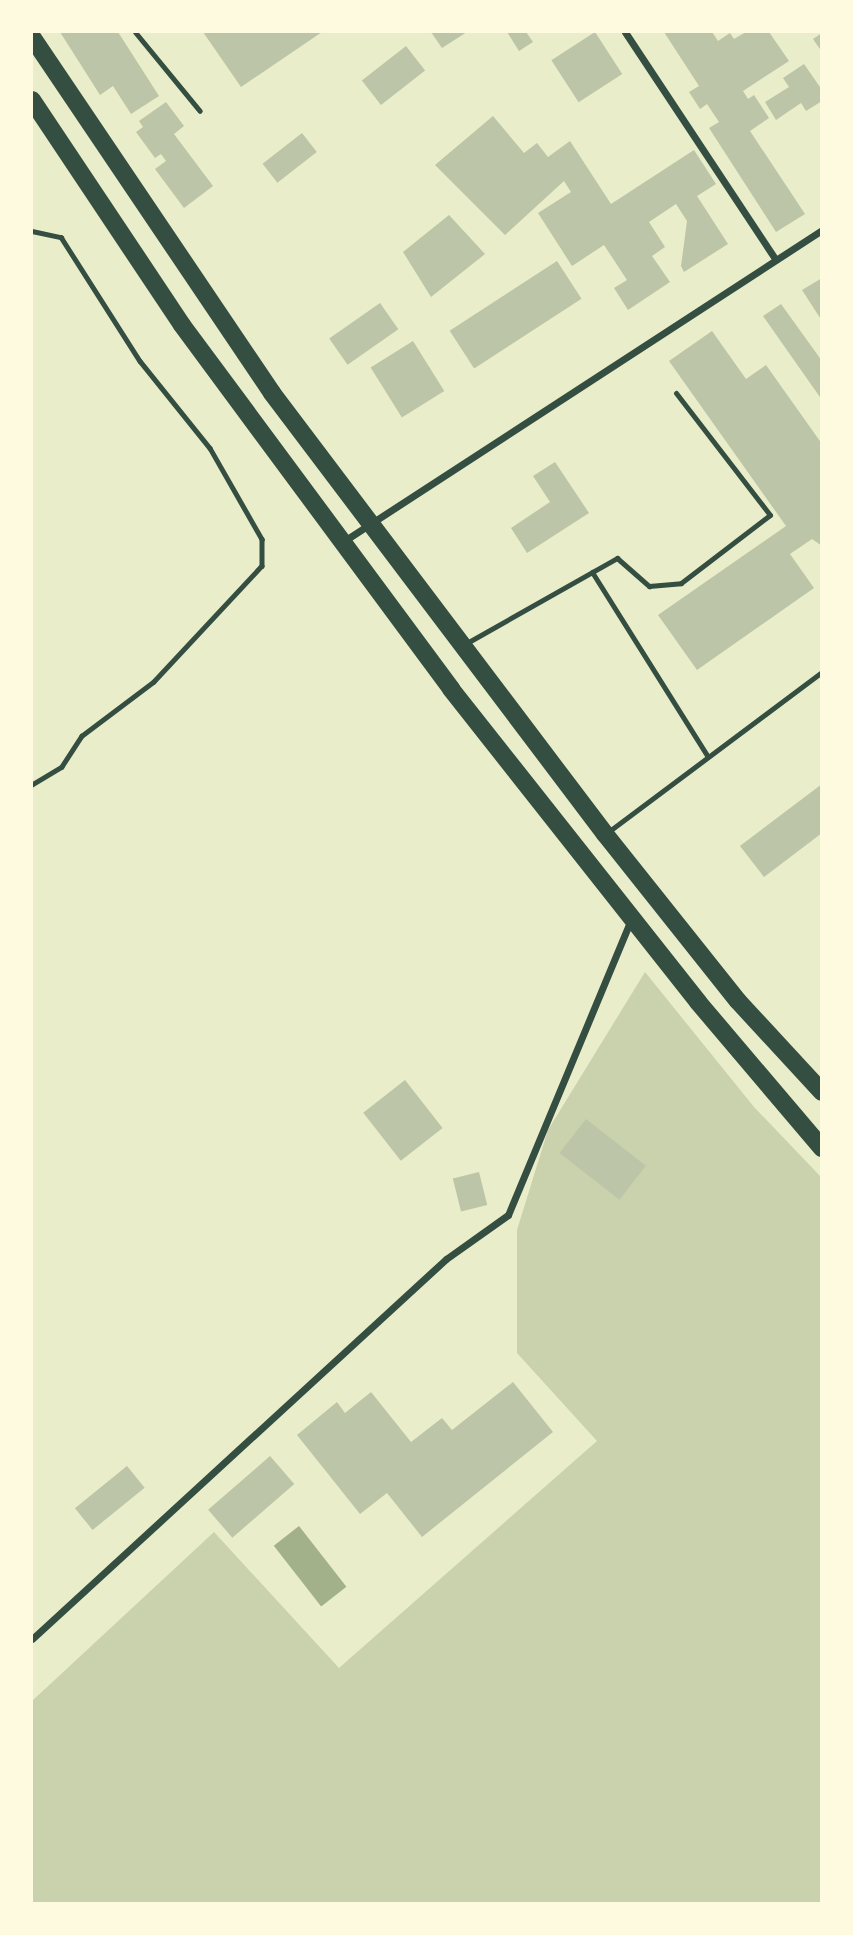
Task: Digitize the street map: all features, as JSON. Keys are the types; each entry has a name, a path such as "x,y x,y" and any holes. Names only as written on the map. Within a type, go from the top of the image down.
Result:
{"main road":[{"path":"32,37 214,313 462,646 738,1002 821,1092"},
{"path":"32,100 182,325 343,542 631,919 821,1148"}],"street":[{"path":"625,32 776,260"},
{"path":"343,542 821,230"},
{"path":"32,1639 436,1268 508,1215 572,1052 631,919"}],"lane":[{"path":"135,32 200,111"},
{"path":"462,646 552,591 617,558 649,586 681,583 770,515 676,393"},
{"path":"592,572 708,757"},
{"path":"606,834 821,672"}],"path":[{"path":"32,231 61,237 140,361 210,448 262,539 262,566 154,682 82,736 62,767 32,785"}],"shaded area":[{"path":"645,972 754,1107 821,1177 821,1903 32,1904 32,1701 214,1532 339,1668 597,1441 517,1353 517,1230 548,1130"},
{"path":"299,1526 346,1587 321,1606 274,1546"}],"building":[{"path":"60,32 118,32 159,96 131,114 113,86 100,95"},
{"path":"203,32 322,32 241,87"},
{"path":"431,32 467,32 442,48"},
{"path":"507,32 526,32 533,42 519,51"},
{"path":"595,32 622,74 579,102 551,60"},
{"path":"664,32 712,32 718,41 730,33 734,39 746,32 769,32 789,61 743,91 748,99 754,95 769,118 750,131 805,214 776,232 709,128 719,122 707,104 700,109 689,92 699,86"},
{"path":"822,33 822,52 813,39"},
{"path":"406,46 425,70 381,105 362,80"},
{"path":"804,64 822,90 822,101 806,111 801,103 776,120 765,102 789,87 783,78"},
{"path":"166,102 184,126 174,134 213,186 184,208 155,169 166,161 161,154 155,158 136,132 143,127 139,121"},
{"path":"493,116 524,153 537,143 548,157 570,141 611,204 694,150 716,184 697,196 728,244 684,272 681,266 687,221 676,204 649,222 665,247 652,256 670,282 628,310 614,288 627,280 604,245 572,266 538,213 571,192 564,181 505,235 435,165"},
{"path":"302,133 317,152 277,183 263,164"},
{"path":"449,215 485,254 431,297 403,252"},
{"path":"557,261 582,299 474,368 450,331"},
{"path":"822,278 822,321 802,290"},
{"path":"380,303 398,329 348,365 329,339"},
{"path":"781,304 822,361 822,400 763,316"},
{"path":"712,331 746,379 766,365 822,444 822,546 812,539 790,554 814,588 697,670 658,615 786,526 669,361"},
{"path":"413,341 444,391 402,418 371,367"},
{"path":"555,462 589,513 527,553 511,528 550,502 533,476"},
{"path":"822,784 822,833 764,877 740,846"},
{"path":"405,1080 443,1128 401,1161 363,1113"},
{"path":"586,1119 646,1166 619,1200 560,1153"},
{"path":"479,1172 487,1205 461,1212 453,1179"},
{"path":"513,1382 553,1432 422,1537 387,1493 360,1514 297,1435 337,1402 345,1413 371,1392 411,1442 442,1418 452,1430"},
{"path":"270,1456 294,1484 232,1538 208,1510"},
{"path":"127,1466 145,1488 93,1530 75,1508"}]}
